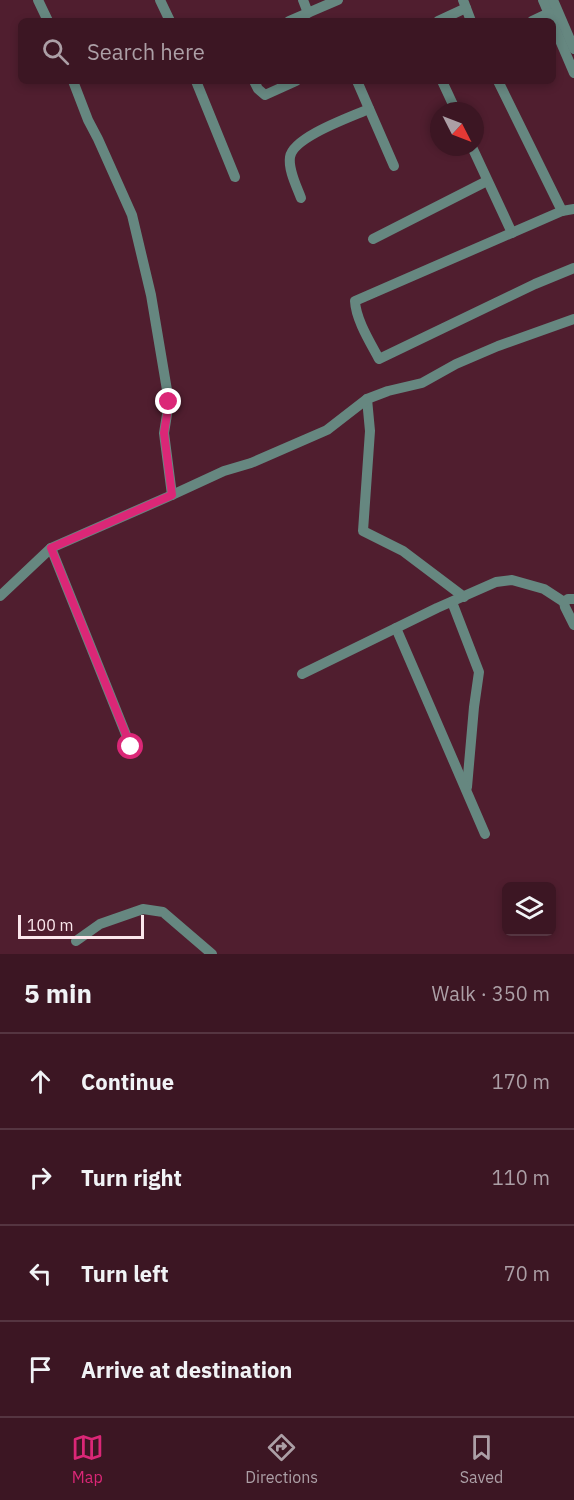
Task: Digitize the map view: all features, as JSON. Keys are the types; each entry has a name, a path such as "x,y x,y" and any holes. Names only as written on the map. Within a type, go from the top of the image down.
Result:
{"street":[{"path":"39,0 47,18"},
{"path":"160,0 169,18"},
{"path":"303,0 308,13"},
{"path":"296,18 338,0"},
{"path":"543,0 554,18"},
{"path":"553,0 558,24 574,73"},
{"path":"443,18 464,4 470,18"},
{"path":"558,24 574,49"},
{"path":"75,84 88,120 132,215 151,295 169,402 164,433 172,495"},
{"path":"197,84 235,177"},
{"path":"256,84 265,95 289,84"},
{"path":"358,84 394,166"},
{"path":"443,84 452,102"},
{"path":"499,84 562,211"},
{"path":"301,198 290,167 290,156 293,149 299,142 312,135 369,110"},
{"path":"476,156 512,233"},
{"path":"373,239 487,181"},
{"path":"574,209 562,211 356,302 356,309 380,358 535,284 574,268"},
{"path":"0,596 51,548 224,471 251,463 327,430 367,399 388,391 422,384 456,364 498,346 574,319"},
{"path":"367,399 370,431 363,531 403,551 464,597"},
{"path":"51,548 131,747"},
{"path":"303,674 496,582 512,580 544,589 569,600 565,606 574,625"},
{"path":"452,602 479,672 466,790"},
{"path":"396,628 485,834"},
{"path":"76,941 100,924 143,909 163,912 212,954"}],"route":[{"path":"131,747 51,548 172,495 164,433 169,402"}]}
